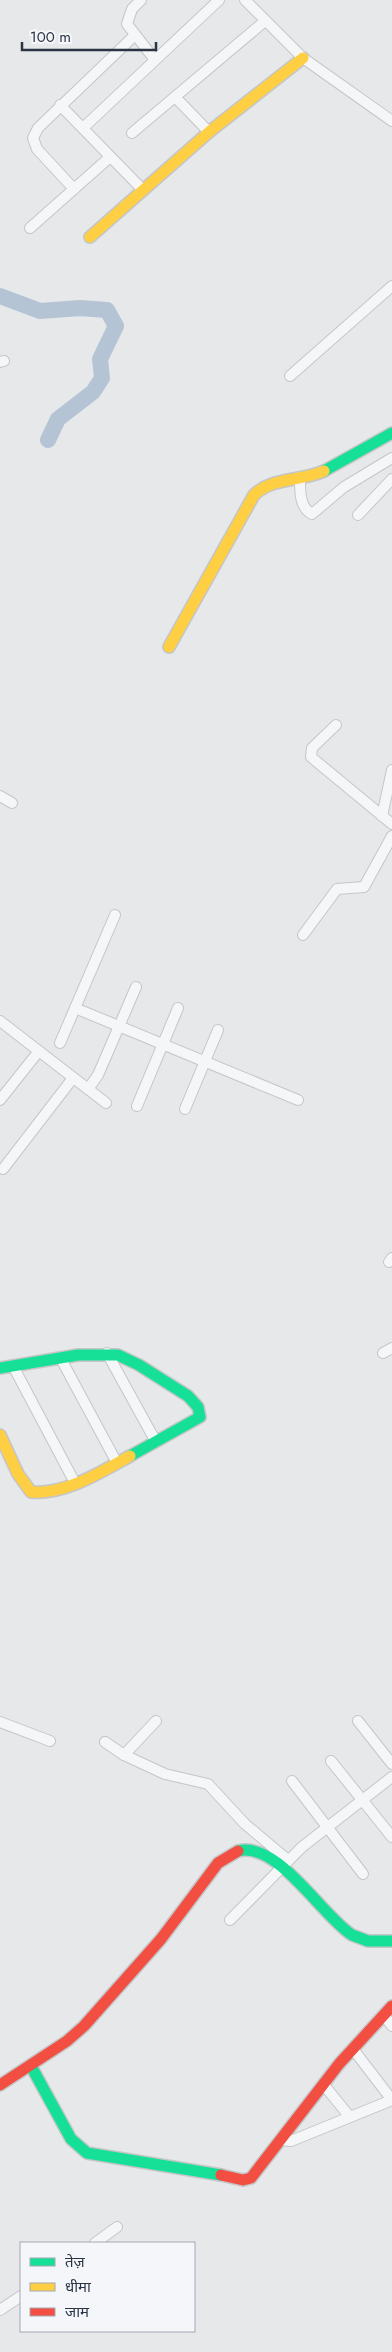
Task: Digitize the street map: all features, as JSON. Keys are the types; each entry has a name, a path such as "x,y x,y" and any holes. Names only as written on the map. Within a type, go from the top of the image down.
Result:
{"street":[{"path":"141,0 132,9 127,20 128,27 155,60"},
{"path":"82,128 219,0"},
{"path":"245,0 303,58 392,121"},
{"path":"132,133 265,21"},
{"path":"74,190 34,144 34,134 60,105 134,36"},
{"path":"90,237 209,132 303,58"},
{"path":"175,97 209,132"},
{"path":"60,105 142,190"},
{"path":"30,228 110,157"},
{"path":"290,376 391,290"},
{"path":"169,647 254,495 262,487 271,482 300,480 319,473 392,433"},
{"path":"300,480 300,492 305,508 312,514 344,487 392,458"},
{"path":"358,515 392,478"},
{"path":"336,725 312,748 311,757 392,824"},
{"path":"382,816 392,770"},
{"path":"0,796 12,803"},
{"path":"303,935 337,889 364,887 392,836"},
{"path":"60,1044 115,914"},
{"path":"88,1089 98,1075 136,986"},
{"path":"75,1008 298,1100"},
{"path":"137,1106 178,1008"},
{"path":"1,1023 106,1103"},
{"path":"185,1109 218,1030"},
{"path":"0,1100 39,1051"},
{"path":"3,1169 73,1078"},
{"path":"107,1353 156,1442"},
{"path":"0,1368 107,1353 119,1356 184,1393 196,1403 200,1412 200,1417 117,1463 75,1483 41,1494 29,1490 0,1435"},
{"path":"61,1359 117,1463"},
{"path":"13,1366 75,1483"},
{"path":"358,1721 392,1764"},
{"path":"0,1722 50,1741"},
{"path":"124,1755 156,1722"},
{"path":"105,1742 124,1755 165,1774 208,1784 244,1824 285,1863 347,1932 358,1940 370,1942 392,1941"},
{"path":"331,1761 392,1837"},
{"path":"230,1920 285,1863 392,1777"},
{"path":"292,1781 363,1874"},
{"path":"0,2085 67,2041 113,1995 186,1907 218,1863 230,1854 245,1848 259,1851 285,1863"},
{"path":"31,2066 71,2139 87,2153 187,2168 243,2180 251,2178 258,2171 280,2140 353,2049 392,2006"},
{"path":"384,2015 392,2026"},
{"path":"280,2140 291,2141 392,2100 353,2049"},
{"path":"324,2085 349,2116"},
{"path":"96,2242 117,2227"},
{"path":"0,2310 20,2297"}],"waterway":[{"path":"0,296 40,311 80,308 107,310 116,326 100,359 102,378 93,392 58,419 48,440"}],"traffic: fast":[{"path":"324,471 392,433"},
{"path":"0,1368 78,1355 118,1355 139,1365 188,1396 198,1407 200,1417 130,1456"},
{"path":"238,1851 253,1851 268,1857 283,1868 352,1935 368,1941 392,1941"},
{"path":"31,2066 71,2139 87,2153 221,2175"}],"traffic: slow":[{"path":"90,237 209,132 303,58"},
{"path":"169,647 254,495 261,489 277,482 324,471"},
{"path":"0,1435 18,1474 31,1492 44,1492 70,1486 130,1456"}],"traffic: jam":[{"path":"0,2085 67,2041 84,2026 161,1939 218,1863 238,1851"},
{"path":"221,2175 243,2180 251,2178 339,2064 392,2006"}]}
